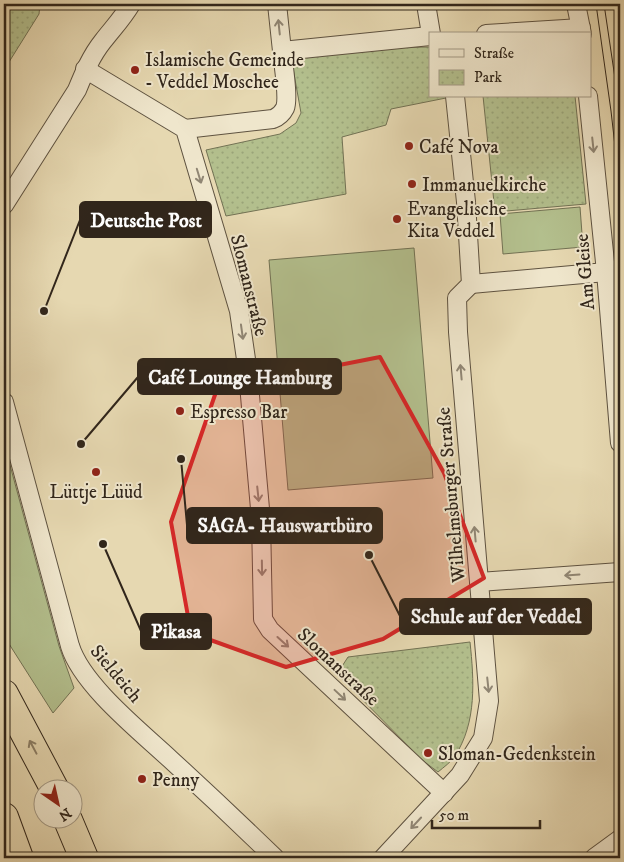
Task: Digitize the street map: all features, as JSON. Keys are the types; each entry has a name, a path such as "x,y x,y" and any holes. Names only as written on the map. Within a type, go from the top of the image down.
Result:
{"highway":[{"path":"4,694 50,780"},
{"path":"4,817 19,858"},
{"path":"72,830 84,858"}],"street":[{"path":"4,205 76,90 85,69 102,42 120,22 131,4"},
{"path":"85,69 185,129 273,119 278,117 284,110 286,101 276,4"},
{"path":"426,4 431,32"},
{"path":"549,32 581,31 576,4"},
{"path":"282,51 429,35"},
{"path":"455,98 466,202 471,284 606,272"},
{"name":"Am Gleise","path":"588,98 606,272 620,443"},
{"name":"Slomanstraße","path":"185,129 239,311 248,373 261,520 263,619 270,630 444,792"},
{"name":"Wilhelmsburger Straße","path":"383,858 460,776 483,738 489,701 457,298 471,284"},
{"name":"Sieldeich","path":"4,402 70,646 77,665 128,719 275,858"},
{"path":"479,582 620,572"},
{"path":"594,858 620,839"}],"highlighted area":[{"path":"380,357 444,473 484,578 383,639 286,667 191,633 171,522 217,389"}],"green space":[{"path":"4,4 40,4 39,14 4,70"},
{"path":"429,47 429,98 446,98 391,109 386,125 342,137 346,194 226,216 206,150 280,134 296,123 301,113 291,57 355,48"},
{"path":"483,98 575,98 586,204 495,212"},
{"path":"580,207 583,247 503,254 500,214"},
{"path":"414,248 433,478 288,490 269,260"},
{"path":"4,443 59,646 74,688 53,713 4,636"},
{"path":"470,642 473,686 467,729 455,756 438,772 422,760 337,674 348,657"}],"tram line":[{"path":"596,4 620,190"},
{"path":"604,4 620,112"}],"railway":[{"path":"617,4 620,24"}],"place":[{"name":"Islamische Gemeinde - Veddel Moschee","path":"135,70"},
{"name":"Café Nova","path":"409,146"},
{"name":"Immanuelkirche","path":"412,184"},
{"name":"Evangelische Kita Veddel","path":"397,219"},
{"name":"Deutsche Post","path":"44,311"},
{"name":"Espresso Bar","path":"180,411"},
{"name":"Café Lounge Hamburg","path":"81,444"},
{"name":"SAGA- Hauswartbüro","path":"181,459"},
{"name":"Lüttje Lüüd","path":"96,472"},
{"name":"Pikasa","path":"103,544"},
{"name":"Schule auf der Veddel","path":"369,555"},
{"name":"Sloman-Gedenkstein","path":"428,753"},
{"name":"Penny","path":"142,779"}]}
